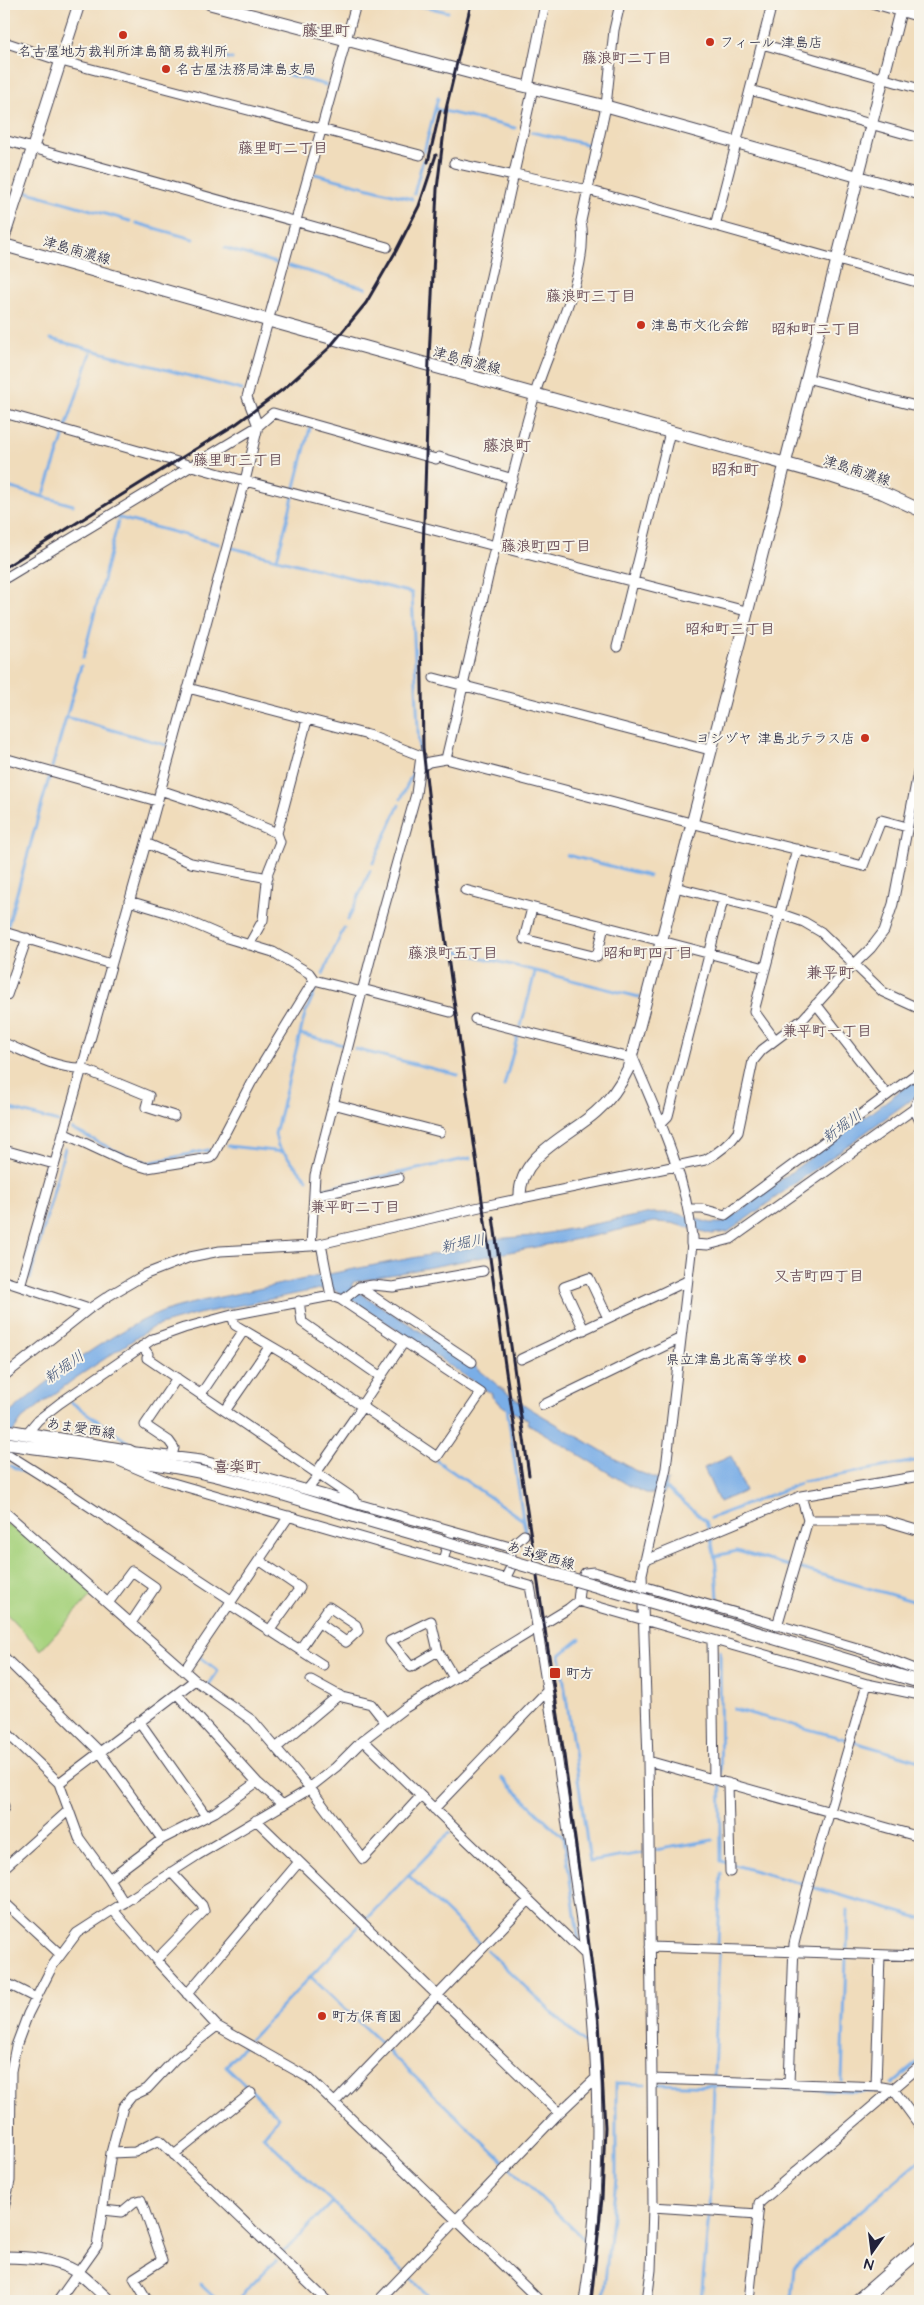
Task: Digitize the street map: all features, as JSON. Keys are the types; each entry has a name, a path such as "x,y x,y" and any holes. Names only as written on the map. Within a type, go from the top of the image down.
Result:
{"highway":[{"path":"859,2301 868,2296 920,2248"}],"main road":[{"name":"津島南濃線","path":"4,245 784,464 876,491 920,510"},
{"name":"あま愛西線","path":"4,1430 14,1446"},
{"name":"あま愛西線","path":"14,1446 129,1451 152,1463"},
{"name":"あま愛西線","path":"14,1446 152,1463 214,1476 697,1615 920,1682"}],"street":[{"path":"4,237 79,4"},
{"path":"210,4 530,88 606,106 920,194"},
{"path":"20,1286 146,843 245,481 258,426 248,397 267,320 356,4"},
{"path":"469,376 514,175 545,4"},
{"path":"446,758 496,546 535,394 576,280 584,234 581,220 606,106 614,30 620,4"},
{"path":"715,226 772,4"},
{"path":"875,4 901,7 920,17"},
{"path":"520,1198 520,1186 531,1163 608,1100 622,1082 631,1057 901,7"},
{"path":"4,42 61,61 420,155"},
{"path":"762,44 920,89"},
{"path":"750,90 920,138"},
{"path":"4,140 387,248"},
{"path":"454,162 588,190 920,284"},
{"path":"806,378 920,407"},
{"path":"4,413 245,481 746,611"},
{"path":"4,579 258,426 273,413 436,459 439,457 513,479"},
{"path":"617,647 670,432"},
{"path":"434,678 710,750"},
{"path":"188,688 368,735 421,756 416,794 362,991 315,1175 311,1246"},
{"path":"249,944 262,920 268,878 280,842 277,833 307,720"},
{"path":"4,758 157,801"},
{"path":"421,767 429,762 446,758 863,866 881,820 907,827"},
{"path":"4,1376 89,1309 146,1274 190,1258 220,1251 311,1246 520,1198 705,1160 718,1153 732,1141 738,1132 753,1061 762,1050 803,1019 871,948 889,919 920,762"},
{"path":"160,790 229,813 277,833"},
{"path":"146,843 191,864 268,878"},
{"path":"775,1040 754,1011 781,914 796,849"},
{"path":"675,888 781,914 804,922 821,932 883,992 920,1008"},
{"path":"465,890 765,968"},
{"path":"660,1124 668,1116 723,900"},
{"path":"129,901 169,913 226,938 273,952 309,973 314,980 450,1012"},
{"path":"532,908 524,939 597,957 604,926"},
{"path":"4,932 111,964"},
{"path":"7,995 27,938"},
{"path":"63,1132 120,1160 147,1168 210,1158 214,1154 251,1083 314,980"},
{"path":"816,1004 887,1095"},
{"path":"475,1019 631,1057"},
{"path":"4,1043 45,1061 69,1068 81,1068 149,1096 146,1107 174,1116"},
{"path":"631,1057 678,1166 690,1212 692,1241 663,1479 642,1574 648,1761 653,2207 651,2270 647,2301"},
{"path":"690,1212 702,1209 725,1215 920,1071"},
{"path":"692,1241 708,1245 731,1239 914,1109 920,1095"},
{"path":"333,1104 440,1132"},
{"path":"914,1109 920,1121"},
{"path":"4,1150 54,1164"},
{"path":"314,1196 399,1178"},
{"path":"321,1244 330,1294"},
{"path":"344,1299 359,1288 373,1285 393,1287 483,1271"},
{"path":"584,1330 564,1287 590,1278 608,1318"},
{"path":"4,1281 89,1309"},
{"path":"521,1359 687,1281"},
{"path":"359,1288 472,1362"},
{"path":"232,1315 235,1324 437,1457 481,1393 404,1342 344,1299 330,1294 232,1315 184,1328 153,1339 60,1403 38,1420 14,1446 269,1631 280,1635 324,1665"},
{"path":"299,1301 302,1322 381,1377"},
{"path":"201,1394 244,1330"},
{"path":"543,1405 681,1338"},
{"path":"307,1490 404,1342"},
{"path":"142,1346 148,1354 147,1358 354,1498 356,1504"},
{"path":"226,1411 270,1346"},
{"path":"172,1456 174,1448 169,1441 145,1425 177,1378"},
{"path":"129,1451 202,1460 510,1547"},
{"path":"116,1460 126,1466 166,1481 530,1586 585,1954 596,2078 596,2180 592,2238 584,2301"},
{"path":"644,1561 801,1496 920,1476"},
{"path":"777,1626 808,1520 801,1496"},
{"path":"4,1511 195,1680 253,1721 310,1788 363,1859 421,1796"},
{"path":"184,1670 289,1516"},
{"path":"808,1520 883,1520 920,1531"},
{"path":"443,1561 451,1531"},
{"path":"510,1547 524,1535"},
{"path":"505,1579 512,1565 510,1547"},
{"path":"259,1560 300,1588 269,1631"},
{"path":"108,1603 132,1571 155,1587 131,1623"},
{"path":"578,1600 580,1582 585,1572 594,1572 871,1652 920,1671"},
{"path":"4,2208 10,2181 11,2071 16,2046 36,1998 60,1954 77,1933 171,1872 310,1788 336,1767 363,1740 386,1723 578,1600 867,1684 920,1695"},
{"path":"438,1651 411,1667 390,1641 430,1621 438,1651 454,1678"},
{"path":"300,1648 318,1622"},
{"path":"712,1640 721,1781 730,1866"},
{"path":"4,1657 99,1751 162,1839"},
{"path":"59,1783 195,1680"},
{"path":"311,1680 339,1695 371,1704 386,1723"},
{"path":"789,2084 792,1952 806,1893 867,1684"},
{"path":"434,1809 547,1691"},
{"path":"177,1694 257,1782 283,1805"},
{"path":"276,1748 339,1695"},
{"path":"140,1721 206,1816"},
{"path":"4,1730 59,1783 79,1838 109,1878 124,1903"},
{"path":"363,1740 585,1954"},
{"path":"648,1761 920,1837"},
{"path":"109,1878 162,1839 206,1816 257,1782"},
{"path":"4,1868 69,1810"},
{"path":"256,1820 559,2113"},
{"path":"187,1994 299,1862"},
{"path":"156,1960 204,1911 202,1905 171,1872"},
{"path":"335,2102 529,1900"},
{"path":"4,1902 60,1954"},
{"path":"113,1910 217,2026 309,2078 540,2301"},
{"path":"650,1947 920,1956"},
{"path":"876,2086 880,1955"},
{"path":"4,1982 36,1998"},
{"path":"58,2301 77,2272 98,2246 111,2153 123,2107 132,2096 147,2089 175,2059 217,2026"},
{"path":"749,2301 759,2203 920,2066"},
{"path":"378,2301 559,2113 596,2078"},
{"path":"652,2079 876,2086 893,2090 920,2126"},
{"path":"174,2155 252,2093"},
{"path":"111,2153 135,2152 159,2140 327,2301"},
{"path":"103,2210 122,2212 134,2202 141,2200 162,2260 134,2278 146,2298 141,2301"},
{"path":"653,2207 758,2214"},
{"path":"4,2257 31,2258 55,2262 77,2272 110,2301"},
{"path":"853,2301 868,2296"}],"green space":[{"path":"4,1522 34,1542 94,1592 41,1650 4,1611"}],"water":[{"path":"920,1076 920,1093 728,1232 712,1234 671,1223 654,1222 598,1235 353,1282 352,1288 472,1364 507,1393 531,1409 636,1471 658,1479 668,1480 664,1494 646,1493 630,1486 527,1423 528,1420 504,1407 492,1397 492,1394 347,1296 331,1289 320,1289 198,1314 153,1327 74,1379 22,1419 4,1445 4,1418 93,1349 131,1326 162,1312 201,1301 473,1247 491,1239 533,1236 651,1213 675,1213 710,1223 723,1223"},
{"path":"731,1456 745,1491 719,1502 704,1468"}],"waterway":[{"path":"413,4 448,12"},
{"path":"193,48 232,59"},
{"path":"273,71 326,85"},
{"path":"438,98 435,109 515,128"},
{"path":"424,152 435,109"},
{"path":"531,132 590,145"},
{"path":"414,194 423,160"},
{"path":"315,174 412,199"},
{"path":"4,186 9,187"},
{"path":"28,192 130,221"},
{"path":"136,223 193,239"},
{"path":"225,248 276,263"},
{"path":"289,266 366,288"},
{"path":"51,339 242,390"},
{"path":"66,427 92,350"},
{"path":"294,491 310,428"},
{"path":"43,497 64,435"},
{"path":"4,486 73,505"},
{"path":"277,559 293,497"},
{"path":"116,517 219,544"},
{"path":"83,658 118,522"},
{"path":"233,548 412,593 419,751"},
{"path":"52,767 81,666"},
{"path":"66,717 166,745"},
{"path":"401,799 417,763"},
{"path":"8,925 49,778"},
{"path":"373,863 399,805"},
{"path":"567,855 649,876"},
{"path":"348,920 370,871"},
{"path":"323,974 344,928"},
{"path":"456,951 639,997"},
{"path":"521,1026 535,972"},
{"path":"307,1179 278,1146 275,1134 305,1014 315,991"},
{"path":"300,1034 343,1045"},
{"path":"504,1086 518,1034"},
{"path":"355,1049 458,1075"},
{"path":"4,1107 58,1122"},
{"path":"72,1129 118,1152 148,1163 208,1150"},
{"path":"228,1146 283,1152"},
{"path":"30,1279 65,1148"},
{"path":"322,1189 470,1158"},
{"path":"4,1288 9,1289"},
{"path":"71,1402 129,1443"},
{"path":"507,1408 523,1520 527,1535"},
{"path":"803,1482 920,1460"},
{"path":"437,1461 523,1520"},
{"path":"11,1466 39,1479"},
{"path":"711,1518 799,1484"},
{"path":"663,1485 706,1521 708,1528"},
{"path":"711,1538 716,1565 718,1598"},
{"path":"715,1556 737,1551 789,1566"},
{"path":"798,1568 920,1603"},
{"path":"207,1589 223,1600"},
{"path":"580,1639 560,1655 590,1862 642,1853"},
{"path":"720,1651 721,1861 920,1918"},
{"path":"200,1657 218,1671 208,1686"},
{"path":"734,1709 845,1739"},
{"path":"854,1742 920,1761"},
{"path":"502,1778 564,1838 579,1942"},
{"path":"365,1920 450,1832"},
{"path":"655,1850 713,1840"},
{"path":"718,1945 721,1874"},
{"path":"408,1875 480,1944"},
{"path":"847,1948 848,1910"},
{"path":"250,2040 359,1926"},
{"path":"487,1950 591,2050"},
{"path":"714,2076 719,1953"},
{"path":"842,2082 846,1957"},
{"path":"311,1977 383,2045"},
{"path":"244,2046 226,2066 279,2117 263,2136 332,2202 283,2253"},
{"path":"388,2051 504,2162"},
{"path":"892,2084 920,2060"},
{"path":"603,2301 616,2179 616,2083 645,2084"},
{"path":"657,2084 884,2092"},
{"path":"709,2208 714,2089"},
{"path":"791,2301 794,2268 920,2160"},
{"path":"510,2168 588,2243"},
{"path":"332,2202 402,2271"},
{"path":"701,2301 709,2213"},
{"path":"236,2301 276,2260"},
{"path":"408,2276 434,2301"},
{"path":"200,2284 218,2301"}],"railway":[{"path":"445,113 471,4"},
{"path":"447,106 437,189 429,359 421,619 423,748 439,893 506,1372 564,1755 599,2021 605,2127 602,2198 591,2301"},
{"path":"428,162 440,111"},
{"path":"4,568 236,424 286,387 329,348 366,303 396,251 419,206 436,155"},
{"path":"493,1217 529,1475"}],"place":[{"name":"名古屋地方裁判所津島簡易裁判所","path":"123,35"},
{"name":"フィール 津島店","path":"710,42"},
{"name":"名古屋法務局津島支局","path":"166,69"},
{"name":"津島市文化会館","path":"641,325"},
{"name":"ヨシヅヤ 津島北テラス店","path":"865,738"},
{"name":"県立津島北高等学校","path":"802,1359"},
{"name":"町方","path":"555,1673"},
{"name":"町方保育園","path":"322,2016"}],"district":[{"name":"藤里町","path":"326,30"},
{"name":"藤浪町二丁目","path":"627,58"},
{"name":"藤里町二丁目","path":"283,148"},
{"name":"藤浪町三丁目","path":"591,296"},
{"name":"昭和町二丁目","path":"816,329"},
{"name":"藤浪町","path":"507,445"},
{"name":"藤里町三丁目","path":"238,460"},
{"name":"昭和町","path":"735,469"},
{"name":"藤浪町四丁目","path":"546,546"},
{"name":"昭和町三丁目","path":"730,629"},
{"name":"藤浪町五丁目","path":"453,953"},
{"name":"昭和町四丁目","path":"648,953"},
{"name":"兼平町","path":"830,972"},
{"name":"兼平町一丁目","path":"827,1031"},
{"name":"兼平町二丁目","path":"355,1207"},
{"name":"又吉町四丁目","path":"819,1276"},
{"name":"喜楽町","path":"237,1466"}],"water label":[{"name":"新堀川","path":"842,1126"},
{"name":"新堀川","path":"463,1243"},
{"name":"新堀川","path":"64,1367"}]}
